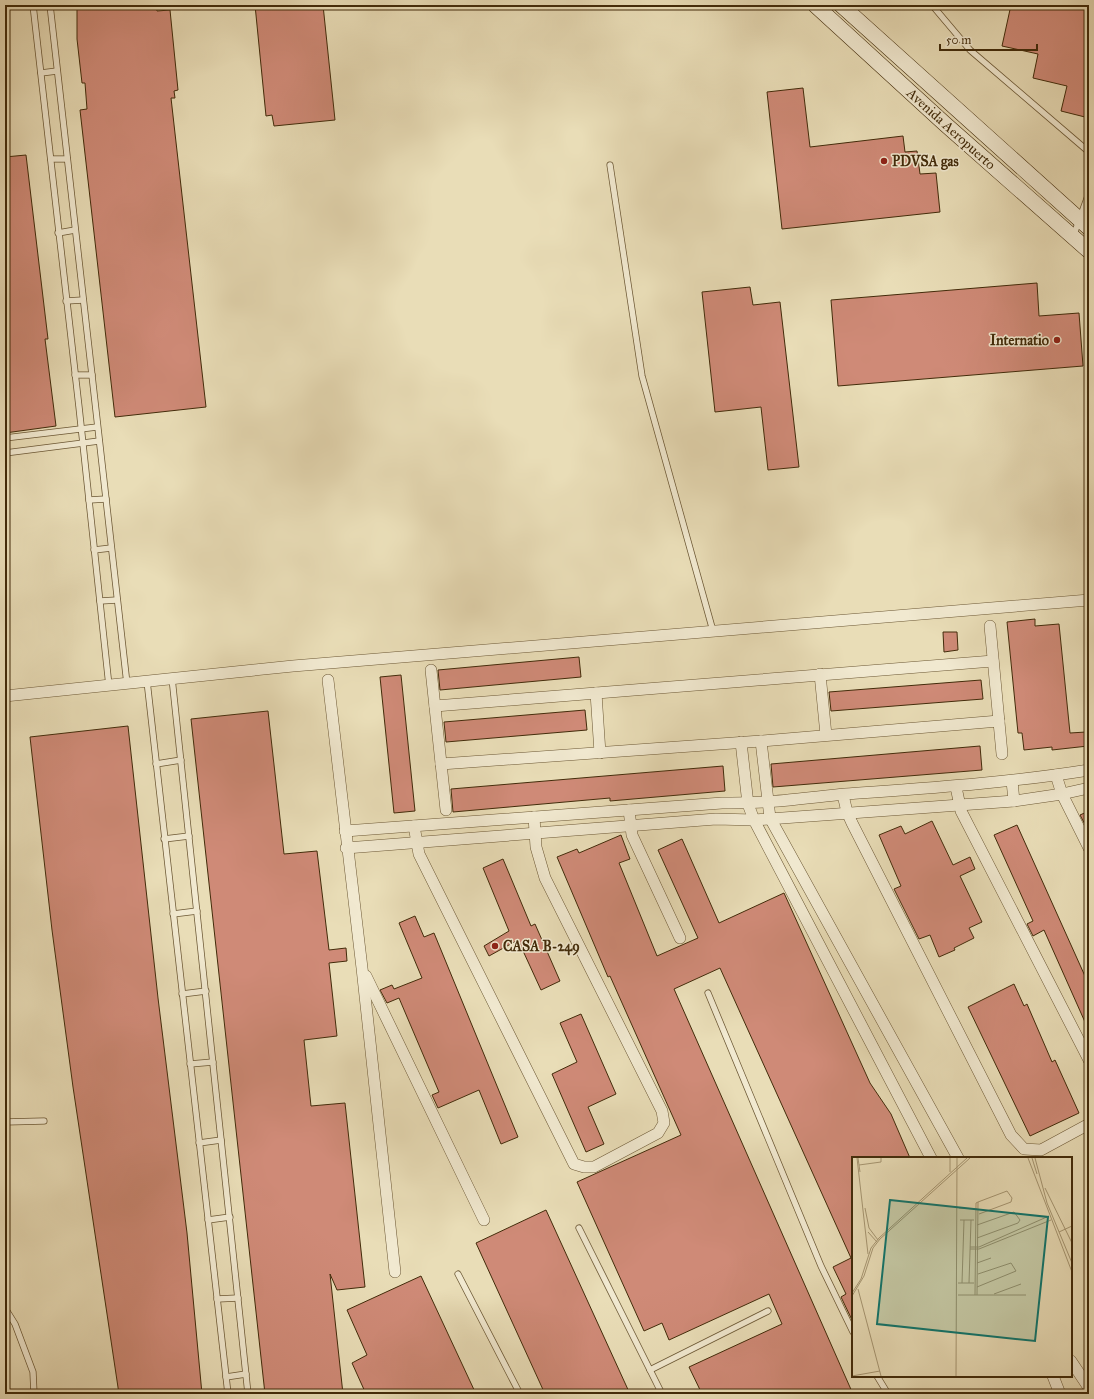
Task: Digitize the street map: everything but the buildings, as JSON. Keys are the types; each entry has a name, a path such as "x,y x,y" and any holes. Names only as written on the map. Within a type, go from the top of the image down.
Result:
{"street":[{"name":"Avenida Aeropuerto","path":"815,5 1089,251"},
{"name":"Avenida Aeropuerto","path":"841,5 1085,224"},
{"path":"5,696 293,666 1089,600"},
{"path":"990,626 1002,754"},
{"path":"435,706 993,661"},
{"path":"430,670 446,810"},
{"path":"820,674 826,734"},
{"path":"328,680 346,848 362,968 394,1272"},
{"path":"596,693 600,753"},
{"path":"441,764 761,741 826,734 999,721"},
{"path":"761,741 770,818 957,1157"},
{"path":"741,742 748,804 754,820 930,1157"},
{"path":"345,831 722,803 768,803 843,795 956,787 1089,770"},
{"path":"1056,775 1062,794 1089,848"},
{"path":"1012,781 1014,801"},
{"path":"956,787 959,805 1089,1060"},
{"path":"346,848 716,819 754,820 847,812 1014,801 1062,794 1089,788"},
{"path":"843,795 847,812 1011,1135 1024,1149 1041,1150 1089,1124"},
{"path":"629,810 632,835 680,938"},
{"path":"414,826 419,854 574,1164 584,1167 594,1167 658,1133 664,1123 662,1111 545,878 540,865 534,817"},
{"path":"362,968 484,1220"},
{"path":"1072,1362 1089,1388"},
{"path":"1053,1377 1060,1394"}],"lane":[{"path":"33,5 109,686"},
{"path":"50,5 126,684"},
{"path":"932,5 970,50 1089,152"},
{"path":"41,73 57,70"},
{"path":"51,159 67,159"},
{"path":"610,165 642,376 713,631"},
{"path":"1073,237 1085,224 1089,193"},
{"path":"58,233 75,230"},
{"path":"66,301 83,300"},
{"path":"75,375 92,375"},
{"path":"5,438 97,427"},
{"path":"5,453 99,441"},
{"path":"89,500 106,499"},
{"path":"94,550 111,548"},
{"path":"100,601 117,600"},
{"path":"172,678 248,1394"},
{"path":"146,681 228,1394"},
{"path":"156,764 181,760"},
{"path":"164,839 189,836"},
{"path":"173,914 197,911"},
{"path":"182,994 206,991"},
{"path":"708,993 821,1266 852,1330"},
{"path":"190,1064 213,1062"},
{"path":"5,1122 44,1121"},
{"path":"199,1144 221,1140"},
{"path":"208,1220 230,1217"},
{"path":"579,1228 662,1394"},
{"path":"458,1274 520,1394"},
{"path":"217,1299 238,1298"},
{"path":"5,1308 15,1324 33,1372 34,1394"},
{"path":"650,1370 768,1311"},
{"path":"226,1377 246,1374"},
{"path":"878,1377 888,1394"}],"place":[{"name":"PDVSA gas","path":"884,161"},
{"name":"Internatio","path":"1057,340"},
{"name":"CASA B-249","path":"495,946"}]}
